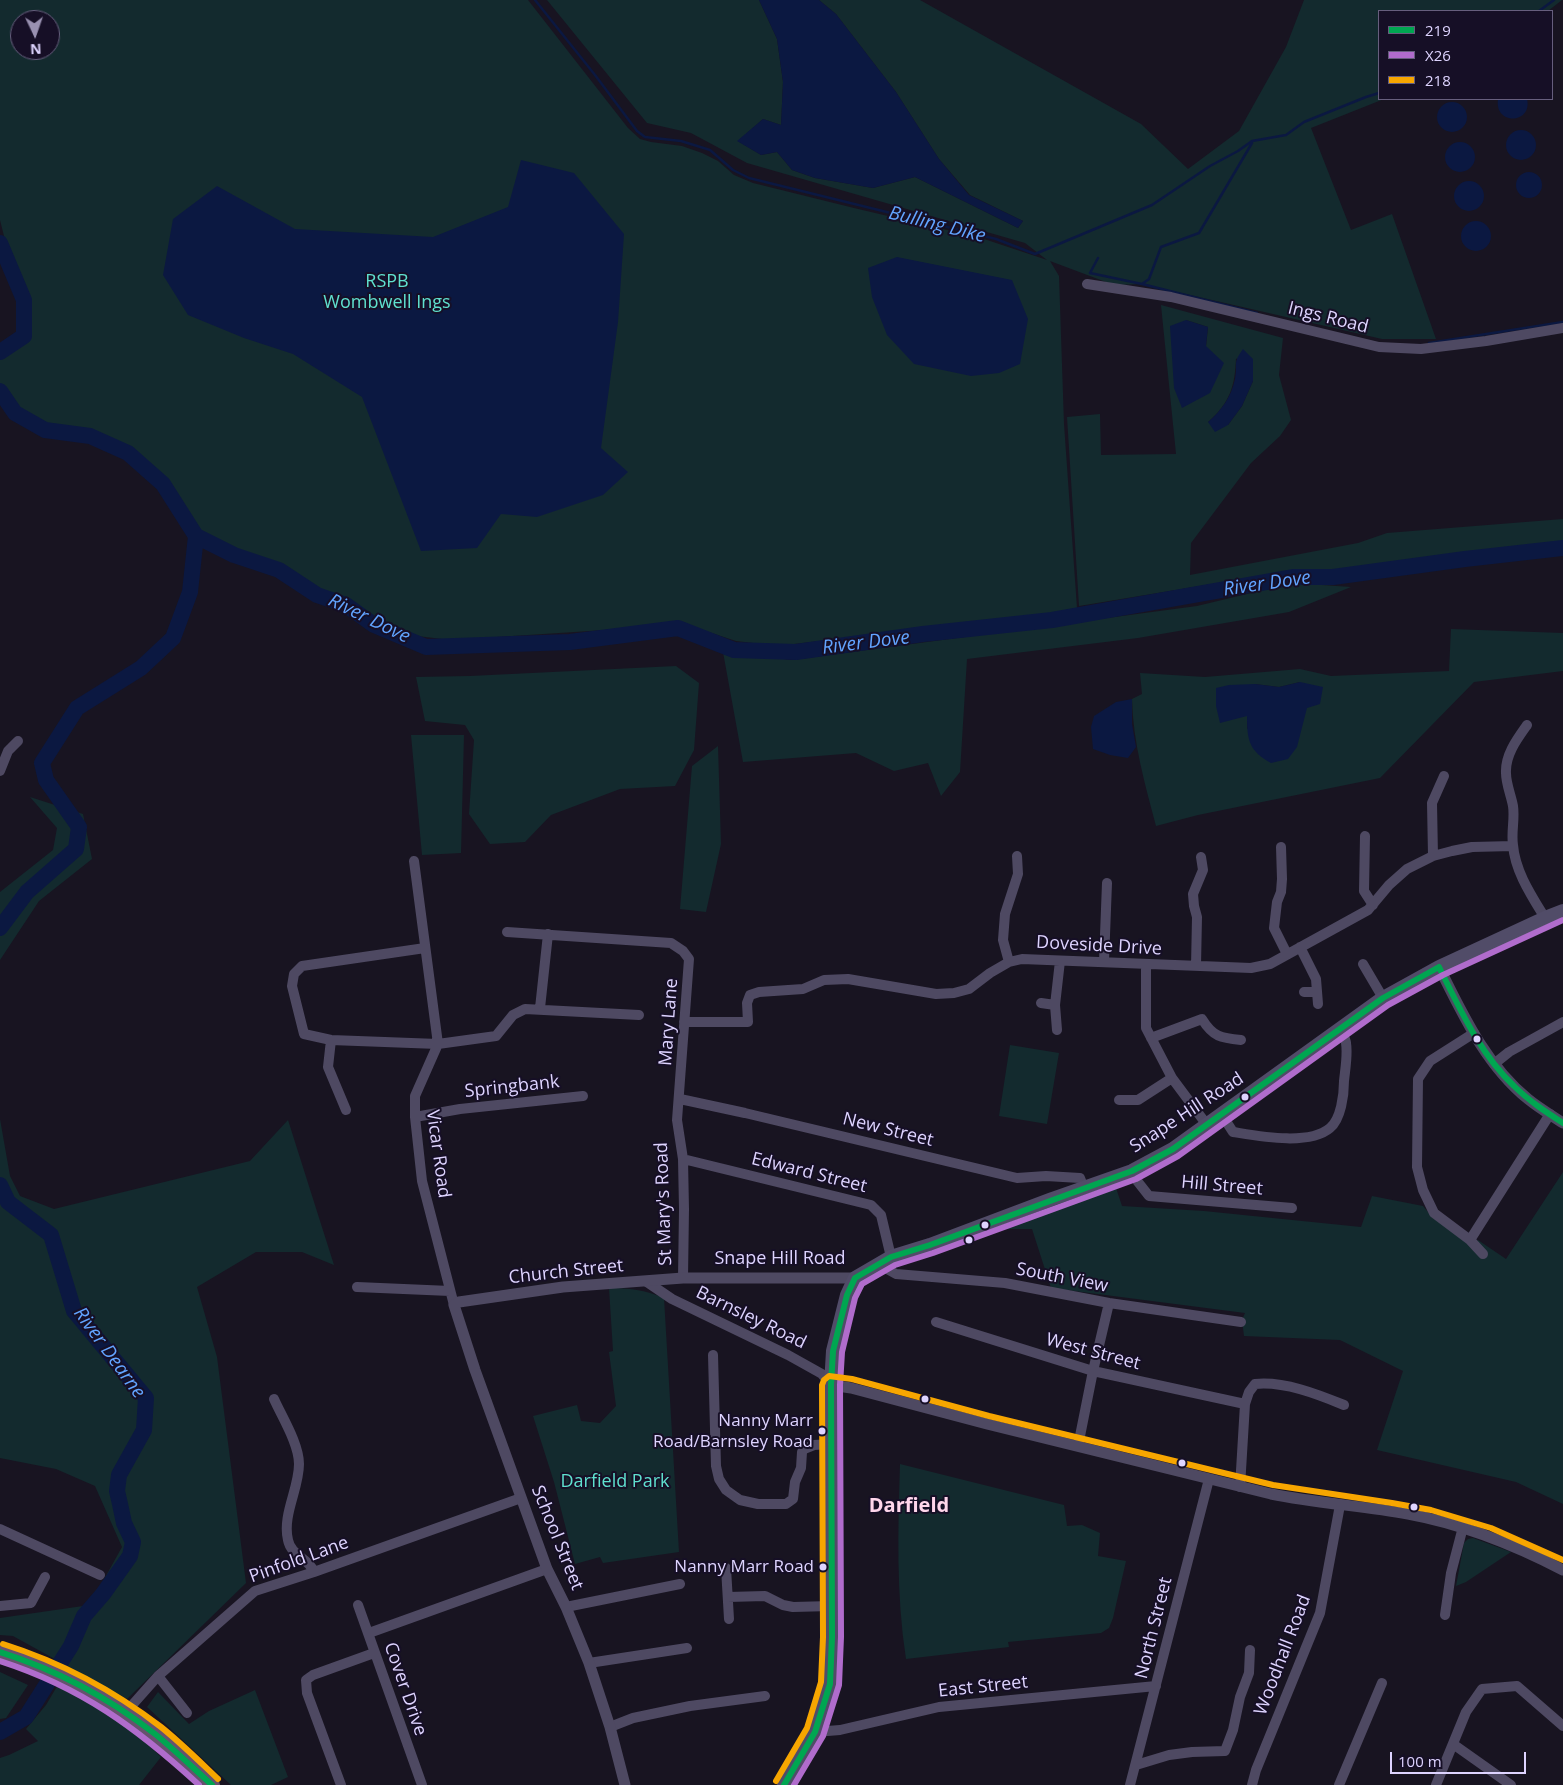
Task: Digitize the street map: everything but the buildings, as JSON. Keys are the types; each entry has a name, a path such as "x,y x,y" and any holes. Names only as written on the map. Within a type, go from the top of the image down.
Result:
{"highway":[{"path":"0,1652 67,1679 126,1712 156,1734 212,1785"}],"main road":[{"name":"Snape Hill Road","path":"855,1278 886,1260 1132,1171 1173,1149 1383,998 1439,967 1563,911"},
{"path":"784,1785 815,1732 830,1684 832,1636 831,1385 833,1351 847,1295 855,1278"}],"street":[{"name":"Ings Road","path":"1087,284 1171,297 1379,348 1422,349 1486,341 1563,328"},
{"path":"1527,725 1517,739 1507,763 1506,774 1513,808 1513,846 1519,872 1544,918"},
{"path":"0,771 8,751 18,741"},
{"path":"1433,856 1432,803 1444,776"},
{"path":"1365,836 1364,891 1373,906"},
{"name":"Doveside Drive","path":"684,1022 748,1022 747,1003 750,995 759,992 803,989 824,980 848,980 936,994 954,993 969,989 990,973 1009,962 1028,959 1262,968 1368,910 1407,869 1433,856 1472,847 1513,846"},
{"path":"1281,848 1281,892 1277,902 1274,928 1287,954"},
{"path":"1009,962 1003,940 1005,914 1018,874 1017,856"},
{"path":"1196,966 1197,917 1193,894 1203,870 1201,857"},
{"path":"414,861 438,1044"},
{"path":"1104,961 1107,883"},
{"path":"507,932 548,934 540,1008"},
{"name":"Mary Lane","path":"548,934 672,942 683,950 690,959 680,1099"},
{"path":"1300,947 1316,979 1318,1004"},
{"path":"425,948 302,966 294,974 292,986 304,1034 331,1040 438,1044 496,1036 514,1015 525,1009 540,1008 639,1015"},
{"path":"1056,1030 1055,1005 1060,961"},
{"path":"1146,964 1146,1028 1172,1078 1207,1125"},
{"path":"1363,964 1383,998"},
{"path":"1439,967 1463,1015 1494,1064 1528,1099 1563,1123"},
{"path":"1304,992 1317,992"},
{"path":"1042,1003 1055,1005"},
{"path":"1150,1038 1202,1019 1209,1030 1215,1035 1222,1038 1241,1040"},
{"path":"1494,1064 1510,1052 1563,1022"},
{"path":"1222,1115 1233,1132 1264,1136 1303,1138 1324,1133 1331,1128 1335,1122 1344,1089 1346,1042 1340,1029"},
{"path":"1474,1033 1430,1061 1418,1079 1417,1167 1422,1190 1434,1213 1470,1240 1483,1254"},
{"path":"331,1040 328,1067 346,1110"},
{"name":"Vicar Road","path":"438,1044 415,1096 415,1117 422,1181 454,1305"},
{"path":"1119,1100 1138,1100 1172,1078"},
{"name":"Springbank","path":"415,1117 460,1109 583,1096"},
{"name":"St Mary's Road","path":"680,1099 676,1120 683,1159 683,1278"},
{"name":"New Street","path":"680,1099 1017,1178 1046,1176 1080,1178 1084,1188"},
{"path":"1470,1240 1550,1114"},
{"name":"Edward Street","path":"683,1159 871,1205 881,1215 886,1260"},
{"name":"Hill Street","path":"1132,1171 1149,1196 1292,1208"},
{"name":"South View","path":"886,1260 887,1269 896,1274 1005,1283 1108,1303 1241,1322"},
{"name":"Snape Hill Road","path":"683,1278 855,1278"},
{"name":"Church Street","path":"454,1305 459,1302 563,1287 683,1278"},
{"name":"Barnsley Road","path":"647,1282 672,1299 788,1355 822,1374 831,1385"},
{"path":"357,1287 450,1291"},
{"path":"1078,1446 1108,1303"},
{"name":"School Street","path":"454,1305 474,1370 546,1568 566,1608 589,1663 610,1727 625,1785"},
{"name":"West Street","path":"936,1322 1093,1371 1245,1404"},
{"path":"713,1355 717,1474 722,1485 731,1496 748,1503 790,1502 793,1499 795,1482 804,1449 814,1445 832,1444"},
{"path":"1240,1487 1245,1404 1249,1392 1255,1384 1270,1382 1305,1391 1344,1405"},
{"path":"831,1385 851,1388 1240,1487 1298,1500 1340,1504 1410,1515 1463,1527 1520,1548 1563,1570"},
{"path":"274,1399 291,1436 299,1464 286,1530 288,1543 296,1554 312,1566 314,1572"},
{"name":"North Street","path":"1130,1785 1208,1479"},
{"name":"Pinfold Lane","path":"126,1712 158,1676 255,1591 314,1572 521,1498"},
{"name":"Woodhall Road","path":"1252,1785 1256,1770 1320,1613 1340,1504"},
{"path":"1445,1615 1451,1573 1463,1527"},
{"path":"0,1529 100,1575"},
{"path":"369,1633 546,1568"},
{"path":"726,1568 729,1619"},
{"path":"0,1606 31,1603 45,1576"},
{"path":"566,1608 680,1584"},
{"path":"728,1597 765,1596 786,1606 831,1606"},
{"name":"Cover Drive","path":"358,1605 422,1785"},
{"path":"589,1663 687,1648"},
{"path":"1136,1765 1185,1753 1225,1751 1233,1730 1240,1697 1249,1673 1250,1650"},
{"path":"341,1785 306,1693 306,1680 312,1675 374,1653"},
{"path":"158,1676 187,1713"},
{"path":"1339,1785 1382,1683"},
{"name":"East Street","path":"815,1732 840,1730 938,1707 1156,1686"},
{"path":"1436,1785 1466,1712 1482,1689 1517,1686 1563,1726"},
{"path":"610,1727 633,1718 690,1706 765,1696"},
{"path":"1453,1744 1511,1785"}],"green space":[{"name":"RSPB Wombwell Ings","path":"0,0 528,0 628,128 640,139 682,146 702,153 718,161 734,175 753,183 981,238 1047,260 1025,243 747,163 691,133 647,123 547,0 759,0 777,39 783,82 781,125 763,119 738,141 761,155 777,152 792,170 815,178 873,188 915,177 1018,228 1023,221 970,195 939,159 896,92 836,14 819,0 920,0 1141,124 1188,169 1239,131 1286,47 1304,0 1562,0 1549,10 1378,10 1378,100 1381,100 1311,128 1351,230 1392,214 1436,339 1382,339 1142,284 1114,285 1050,261 1059,276 1064,424 1077,608 1050,613 778,646 736,641 678,622 605,630 451,640 417,636 387,624 287,570 237,550 201,531 164,479 132,449 91,431 45,424 18,409 0,385 0,359 28,340 29,299 4,236 0,220"},
{"path":"1161,305 1283,338 1279,375 1291,420 1280,436 1251,463 1191,543 1190,575 1358,543 1387,533 1563,519 1563,541 1333,571 1291,571 1079,606 1067,417 1100,414 1101,455 1176,454","holes":["1186,320 1208,327 1206,346","1236,358 1253,381 1242,406 1228,425 1208,422 1222,408 1230,393 1233,386"]},
{"path":"1293,583 1351,587 1289,612 1138,638 967,659 960,772 941,796 928,763 894,771 856,753 743,762 723,652 792,660 1197,606"},
{"path":"1451,629 1563,633 1563,671 1474,682 1380,778 1198,815 1156,826 1140,763 1133,715 1132,699 1142,694 1140,673 1205,677 1300,669 1331,676 1449,671","holes":["1300,682 1247,729 1247,716 1255,684 1279,687"]},
{"path":"676,666 699,683 694,750 675,786 620,789 551,815 525,842 490,844 469,814 474,740 465,725 425,721 416,677 470,676"},
{"path":"411,735 464,735 461,853 422,855"},
{"path":"718,746 721,844 706,912 680,909 692,766"},
{"path":"30,797 83,814 92,859 39,901 0,960 0,892 53,850 57,828"},
{"path":"1010,1045 1059,1053 1047,1124 999,1116"},
{"path":"0,1119 10,1176 20,1196 54,1209 250,1161 288,1120 334,1265 302,1252 256,1252 197,1287 217,1357 246,1583 127,1699 13,1636 0,1635 0,1618 83,1606 102,1583 122,1547 95,1486 56,1469 0,1458"},
{"path":"1563,1172 1563,1504 1516,1482 1377,1450 1403,1371 1340,1340 1244,1336 1242,1320 1245,1313 1051,1288 1032,1229 992,1229 1114,1182 1122,1206 1204,1211 1361,1227 1372,1196 1423,1206 1433,1218 1474,1244 1478,1240 1506,1259"},
{"name":"Darfield Park","path":"609,1288 637,1290 664,1298 679,1552 603,1563 600,1557 575,1564 554,1482 533,1416 577,1405 581,1421 600,1423 616,1406 609,1352 613,1351"},
{"path":"900,1464 1064,1505 1067,1526 1082,1525 1100,1533 1098,1556 1126,1561 1109,1628 1101,1633 1008,1642 1009,1647 906,1659 899,1586"},
{"path":"1473,1538 1511,1552 1466,1582 1456,1586 1464,1543 1468,1539"},
{"path":"0,1672 28,1685 6,1718 0,1719"},
{"path":"59,1683 121,1719 161,1757 139,1785 0,1785 0,1758 38,1741 26,1729 46,1705"},
{"path":"255,1690 288,1777 271,1785 231,1785 147,1707 158,1692 189,1724 209,1711"}],"water":[{"path":"759,0 819,0 836,14 896,92 939,159 969,195 1023,221 1018,228 915,177 873,188 815,178 792,170 777,152 761,155 737,141 763,119 781,125 783,82 777,39"},
{"path":"1498,100 1527,100 1527,107 1524,113 1513,119 1502,114 1498,108"},
{"path":"1452,102 1463,106 1467,117 1463,128 1452,132 1441,128 1437,117 1441,106"},
{"path":"1521,130 1532,134 1536,145 1532,156 1521,160 1510,156 1506,145 1510,134"},
{"path":"1460,142 1471,146 1475,157 1471,168 1460,172 1449,168 1445,157 1449,146"},
{"path":"521,160 574,173 624,234 618,322 601,448 628,472 603,495 537,517 501,514 477,548 421,551 362,397 293,354 244,338 188,315 163,275 173,219 217,186 295,229 433,237 508,207"},
{"path":"1529,172 1538,176 1542,185 1538,194 1529,198 1520,194 1516,185 1520,176"},
{"path":"1469,181 1480,185 1484,196 1480,207 1469,211 1458,207 1454,196 1458,185"},
{"path":"1476,221 1487,225 1491,236 1487,247 1476,251 1465,247 1461,236 1465,225"},
{"path":"897,257 1012,280 1028,319 1020,364 999,373 971,376 914,364 887,335 872,297 868,268"},
{"path":"1186,320 1208,327 1206,346 1224,363 1210,393 1182,408 1174,388 1170,326"},
{"path":"1243,349 1253,359 1253,381 1242,406 1228,425 1215,432 1208,422 1222,408 1228,397 1235,379 1236,361"},
{"path":"1300,682 1323,687 1320,704 1307,708 1297,747 1288,759 1271,763 1258,754 1249,738 1247,716 1220,723 1216,706 1216,688 1229,685 1255,684 1279,687"},
{"path":"1132,699 1132,724 1136,747 1128,758 1110,755 1093,749 1091,727 1094,716 1116,702"}],"waterway":[{"name":"Bulling Dike","path":"535,0 637,131 645,137 681,141 710,150 733,170 749,178 996,239 1035,254 1152,205 1210,166 1252,141 1286,135 1304,122 1378,93"},
{"name":"Bulling Dike","path":"1540,10 1554,0"},
{"path":"1098,258 1090,273 1142,284 1149,279 1161,247 1199,233 1252,143"},
{"name":"River Dearne","path":"0,243 24,300 24,336 0,352"},
{"path":"1142,284 1257,313"},
{"path":"1429,343 1563,322"},
{"name":"River Dearne","path":"0,391 15,413 45,430 90,436 128,453 163,484 196,536 190,592 173,638 141,668 77,708 42,763 46,780 79,827 76,849 27,892 0,928"},
{"name":"River Dove","path":"196,536 234,555 279,570 317,595 346,605 374,625 426,647 570,642 678,628 734,650 796,652 923,634 1052,620 1294,577 1333,577 1563,548"},
{"name":"River Dearne","path":"0,1185 8,1202 51,1235 74,1311 146,1398 144,1430 119,1475 117,1491 124,1523 133,1542 130,1556 103,1594 84,1616 71,1646 26,1717 0,1732"}],"transit line":[{"name":"X26","path":"794,1785 823,1736 839,1685 841,1637 840,1385 842,1352 855,1298 862,1284 895,1265 1136,1179 1178,1156 1388,1005 1443,975 1563,920"},
{"name":"219","path":"784,1785 815,1732 830,1684 832,1637 831,1385 833,1351 847,1295 855,1278 891,1257 930,1245 1132,1171 1173,1149 1383,998 1439,967 1472,1030 1491,1060 1520,1091 1563,1123"},
{"name":"218","path":"776,1781 807,1728 821,1682 823,1637 822,1385 829,1376 852,1379 989,1416 1273,1485 1431,1510 1491,1528 1563,1560"},
{"name":"218","path":"3,1644 45,1659 105,1689 168,1733 218,1779"},
{"name":"219","path":"0,1652 62,1676 119,1708 162,1740 212,1785"},
{"name":"X26","path":"0,1661 57,1683 107,1711 153,1745 199,1785"}],"place":[{"name":"Nanny Marr Road/Barnsley Road","path":"822,1431"},
{"name":"Nanny Marr Road","path":"823,1567"}],"district":[{"name":"Darfield","path":"909,1506"}]}
